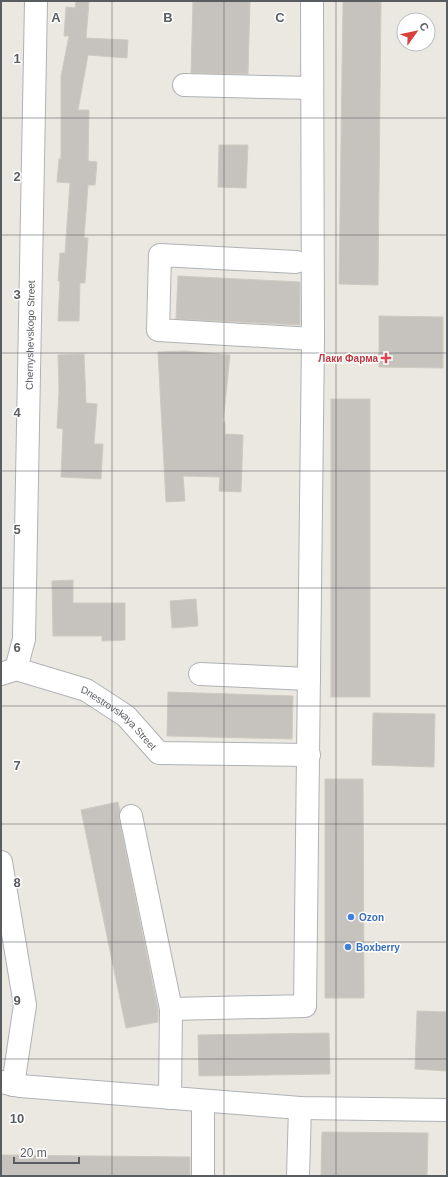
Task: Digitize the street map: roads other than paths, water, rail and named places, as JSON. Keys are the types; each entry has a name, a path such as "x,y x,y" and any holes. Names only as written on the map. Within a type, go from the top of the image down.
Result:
{"street":[{"name":"Chernyshevskogo Street","path":"8,672 24,639 36,1"},
{"path":"171,1009 304,1006 309,755 313,339 312,1"},
{"path":"184,85 312,88"},
{"path":"296,262 160,255 158,330 313,339"},
{"name":"Dnestrovskaya Street","path":"8,672 86,690 126,716 159,753 309,755"},
{"path":"200,674 309,679"},
{"path":"131,816 171,1009 170,1098"},
{"path":"1,862 25,1005 7,1084 300,1108 447,1110"},
{"path":"202,1101 202,1176"},
{"path":"298,1176 300,1108"}],"place":[{"name":"Лаки Фарма","path":"386,358"},
{"name":"Ozon","path":"351,917"},
{"name":"Boxberry","path":"348,947"}]}
